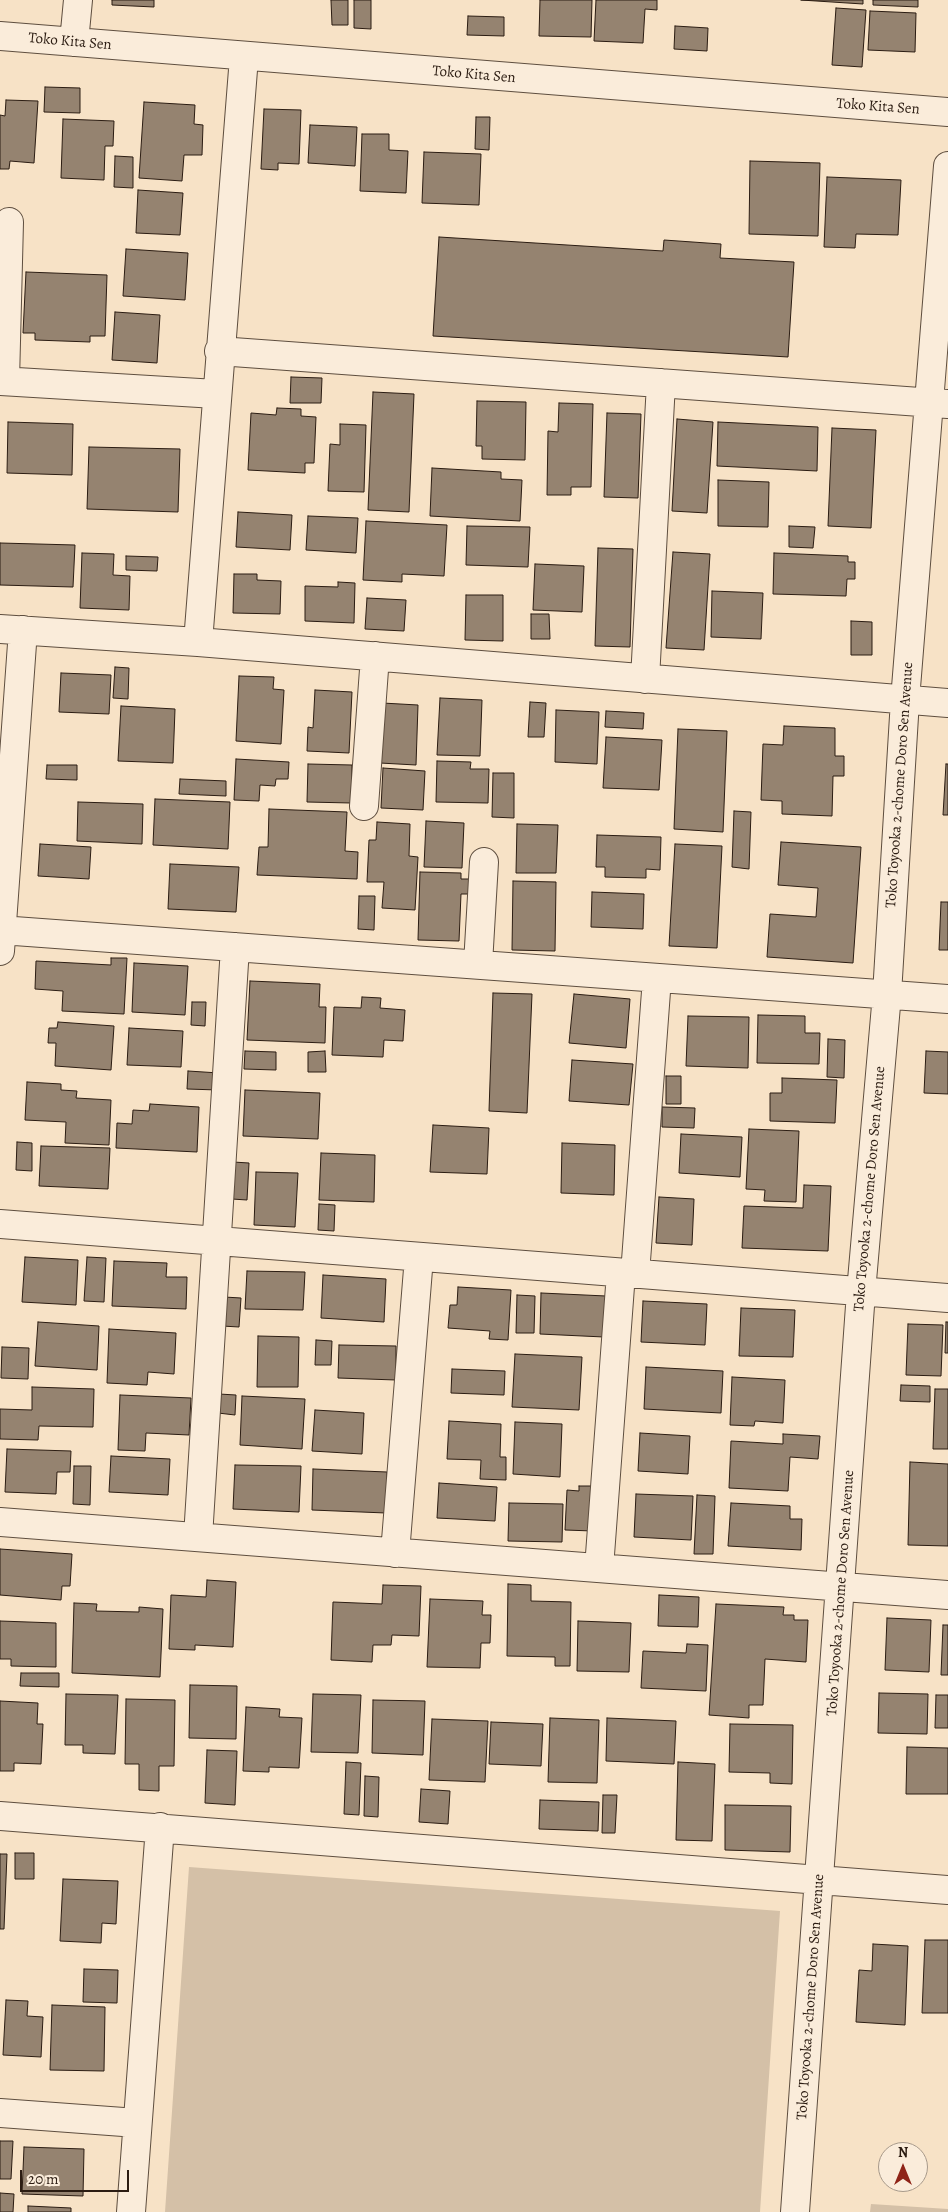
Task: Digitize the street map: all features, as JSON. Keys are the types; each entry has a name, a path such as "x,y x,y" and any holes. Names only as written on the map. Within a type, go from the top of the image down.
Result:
{"street":[{"path":"74,42 78,0"},
{"name":"Toko Kita Sen","path":"0,36 948,112"},
{"path":"198,642 219,351 244,57"},
{"name":"Toko Toyooka 2-chome Doro Sen Avenue","path":"794,2212 820,1880 861,1292 887,994 905,700 939,403 948,166"},
{"path":"9,222 3,381 216,394"},
{"path":"219,351 939,403"},
{"path":"644,679 661,383"},
{"path":"948,703 198,642 12,630 0,937 235,947 948,999"},
{"path":"364,806 375,656"},
{"path":"478,964 484,862"},
{"path":"198,1537 235,947"},
{"path":"599,1568 657,978"},
{"path":"0,1224 948,1298"},
{"path":"396,1553 419,1257"},
{"path":"0,1522 948,1595"},
{"path":"0,1816 948,1890"},
{"path":"131,2212 160,1827"},
{"path":"0,2113 137,2123"}],"shaded area":[{"path":"189,1867 780,1911 760,2212 165,2212"},
{"path":"871,2204 948,2209 948,2212 870,2212"}],"building":[{"path":"112,0 154,0 154,7 112,5"},
{"path":"331,0 348,0 348,25 332,25"},
{"path":"354,0 371,0 371,29 354,28"},
{"path":"540,0 592,0 591,37 539,36"},
{"path":"596,0 657,0 657,10 645,9 643,43 594,41"},
{"path":"801,0 863,0 863,4"},
{"path":"873,0 918,0 918,7 873,5"},
{"path":"836,8 866,10 862,67 832,65"},
{"path":"870,11 916,13 915,52 868,50"},
{"path":"468,16 504,17 504,36 467,35"},
{"path":"675,26 708,28 707,51 674,49"},
{"path":"45,87 80,88 80,113 44,112"},
{"path":"6,100 38,101 34,163 10,161 9,169 0,169 0,115 5,116"},
{"path":"144,102 195,105 194,124 203,125 202,155 184,155 182,181 139,178"},
{"path":"264,109 301,110 299,164 278,163 278,170 261,169"},
{"path":"476,117 490,117 489,150 475,149"},
{"path":"63,119 114,121 113,146 105,146 104,180 61,178"},
{"path":"310,125 357,127 355,166 308,163"},
{"path":"362,134 389,134 389,150 408,151 406,193 360,191"},
{"path":"424,152 481,154 479,205 422,203"},
{"path":"115,156 133,157 133,188 114,187"},
{"path":"750,161 820,163 818,236 749,234"},
{"path":"827,177 901,180 898,235 856,234 855,248 824,247"},
{"path":"138,190 183,193 180,235 136,233"},
{"path":"439,237 663,251 664,240 721,244 720,258 794,262 788,357 433,336"},
{"path":"126,249 188,253 185,300 123,296"},
{"path":"26,272 107,275 105,336 90,336 90,342 35,340 35,333 23,333"},
{"path":"115,312 160,315 157,363 112,360"},
{"path":"291,377 322,378 321,403 290,403"},
{"path":"373,392 414,394 409,512 368,510"},
{"path":"477,401 526,402 525,460 482,459 482,446 476,446"},
{"path":"559,403 593,404 591,487 571,487 571,495 547,495 548,431 558,432"},
{"path":"277,408 301,409 301,416 316,417 314,463 305,463 305,473 248,470 251,413 276,415"},
{"path":"607,413 641,414 638,498 604,497"},
{"path":"677,419 713,422 707,513 672,511"},
{"path":"8,422 73,424 72,475 7,473"},
{"path":"718,422 818,427 817,471 717,466"},
{"path":"340,424 366,425 364,492 328,491 330,444 340,445"},
{"path":"832,428 876,430 871,528 828,526"},
{"path":"89,447 180,449 178,512 87,509"},
{"path":"432,468 501,472 501,479 522,480 520,521 430,516"},
{"path":"718,480 769,482 768,527 718,526"},
{"path":"238,512 292,515 290,550 236,547"},
{"path":"308,516 358,518 356,553 306,550"},
{"path":"366,521 447,525 444,576 402,574 402,582 363,580"},
{"path":"467,526 530,527 528,567 466,565"},
{"path":"789,526 815,527 813,548 789,547"},
{"path":"0,543 75,545 73,587 0,585"},
{"path":"598,548 633,549 630,647 595,646"},
{"path":"673,552 710,554 704,650 666,648"},
{"path":"82,553 114,554 113,575 130,576 129,610 80,608"},
{"path":"774,553 848,556 848,562 855,562 855,579 847,579 846,596 773,594"},
{"path":"126,556 158,557 157,571 126,570"},
{"path":"535,564 584,566 582,612 533,610"},
{"path":"234,574 257,574 257,580 281,581 280,614 233,613"},
{"path":"338,582 355,583 354,623 305,621 305,586 338,587"},
{"path":"712,591 763,593 761,639 711,637"},
{"path":"466,595 503,595 503,641 465,640"},
{"path":"367,598 406,600 404,631 365,629"},
{"path":"531,614 549,614 550,639 531,639"},
{"path":"851,621 872,622 872,655 851,655"},
{"path":"115,667 129,668 128,699 113,698"},
{"path":"61,673 111,675 109,714 59,712"},
{"path":"239,676 274,677 273,689 284,690 281,744 236,741"},
{"path":"315,690 352,692 349,753 307,751 308,727 313,728"},
{"path":"440,698 482,700 480,756 437,755"},
{"path":"530,702 546,703 544,737 528,737"},
{"path":"382,703 418,705 416,765 380,763"},
{"path":"121,706 175,709 173,763 118,761"},
{"path":"556,710 599,712 597,764 555,762"},
{"path":"606,711 644,713 643,729 605,727"},
{"path":"784,726 835,728 835,756 844,756 844,776 833,776 832,816 782,814 782,801 761,800 763,744 783,745"},
{"path":"678,729 727,731 723,832 674,829"},
{"path":"606,737 662,740 659,790 603,788"},
{"path":"236,759 289,762 288,779 276,779 275,786 260,785 259,801 234,800"},
{"path":"437,761 471,762 470,769 489,769 488,803 436,802"},
{"path":"308,764 352,765 351,803 307,802"},
{"path":"946,764 948,764 948,815 943,815"},
{"path":"47,765 77,765 77,780 46,779"},
{"path":"383,768 425,771 423,810 381,808"},
{"path":"493,773 514,773 514,818 492,817"},
{"path":"180,779 226,781 226,796 179,794"},
{"path":"155,799 230,802 228,849 153,845"},
{"path":"78,802 143,804 142,844 77,841"},
{"path":"269,809 347,812 345,851 358,852 357,879 257,875 259,847 268,847"},
{"path":"734,811 751,812 749,869 732,867"},
{"path":"426,821 464,823 462,868 424,867"},
{"path":"377,822 410,824 409,856 418,857 415,910 382,908 384,882 367,882 369,840 376,840"},
{"path":"517,824 558,825 556,873 516,873"},
{"path":"597,835 661,837 660,870 646,869 646,878 605,877 605,867 596,867"},
{"path":"781,842 861,847 853,963 767,957 770,914 816,917 818,888 778,885"},
{"path":"40,844 91,847 89,879 38,876"},
{"path":"675,844 722,846 717,948 669,946"},
{"path":"170,864 239,867 236,912 168,909"},
{"path":"420,872 461,873 461,879 473,879 472,894 461,894 459,941 418,940"},
{"path":"513,881 556,882 555,951 512,950"},
{"path":"592,892 644,894 643,929 591,927"},
{"path":"359,896 375,896 374,930 358,929"},
{"path":"941,902 948,902 948,950 939,950"},
{"path":"111,958 127,958 124,1014 62,1011 63,991 35,989 36,961 111,965"},
{"path":"134,963 188,966 185,1015 132,1012"},
{"path":"250,981 320,984 319,1007 326,1007 325,1043 247,1040"},
{"path":"493,993 532,994 527,1113 489,1111"},
{"path":"574,994 630,999 626,1048 569,1043"},
{"path":"362,997 381,998 380,1008 405,1010 403,1041 384,1040 383,1057 332,1055 334,1007 361,1008"},
{"path":"192,1002 206,1002 205,1026 191,1025"},
{"path":"758,1015 805,1016 805,1033 820,1033 819,1064 757,1063"},
{"path":"688,1016 749,1017 748,1068 686,1066"},
{"path":"58,1022 114,1026 111,1070 55,1066 56,1043 48,1043 49,1028 57,1028"},
{"path":"129,1028 183,1031 181,1067 127,1065"},
{"path":"828,1039 845,1040 844,1078 827,1077"},
{"path":"245,1051 276,1052 276,1070 244,1069"},
{"path":"325,1051 326,1072 308,1072 308,1052"},
{"path":"926,1051 948,1052 948,1094 924,1093"},
{"path":"572,1060 633,1064 629,1105 569,1101"},
{"path":"188,1071 219,1073 218,1090 187,1089"},
{"path":"666,1076 681,1076 681,1104 666,1104"},
{"path":"782,1078 837,1080 835,1123 770,1121 770,1093 782,1093"},
{"path":"27,1082 61,1084 61,1090 77,1091 76,1098 111,1100 109,1145 65,1143 66,1122 25,1120"},
{"path":"245,1090 320,1093 318,1139 243,1136"},
{"path":"150,1104 199,1107 197,1152 116,1148 117,1123 132,1124 133,1110 149,1111"},
{"path":"662,1107 695,1108 694,1128 662,1127"},
{"path":"433,1125 489,1128 487,1174 430,1172"},
{"path":"749,1129 799,1131 796,1202 764,1201 765,1190 746,1189"},
{"path":"681,1134 742,1137 740,1177 679,1173"},
{"path":"17,1142 32,1143 32,1171 16,1170"},
{"path":"562,1143 615,1145 614,1195 561,1193"},
{"path":"41,1146 110,1148 108,1189 39,1186"},
{"path":"321,1153 375,1155 374,1202 319,1200"},
{"path":"233,1162 249,1163 247,1200 232,1199"},
{"path":"256,1172 298,1173 295,1227 254,1225"},
{"path":"804,1185 831,1186 828,1251 742,1248 744,1206 803,1208"},
{"path":"659,1197 694,1199 692,1245 656,1243"},
{"path":"319,1204 335,1205 334,1231 318,1230"},
{"path":"25,1257 78,1260 76,1305 22,1302"},
{"path":"87,1257 106,1258 104,1302 84,1301"},
{"path":"114,1261 167,1263 166,1277 187,1277 186,1309 112,1306"},
{"path":"247,1271 305,1272 303,1310 245,1309"},
{"path":"323,1275 386,1279 384,1322 321,1318"},
{"path":"458,1287 511,1290 508,1340 489,1339 490,1331 448,1328 450,1305 457,1305"},
{"path":"541,1293 606,1296 604,1337 540,1334"},
{"path":"517,1295 535,1296 534,1333 516,1333"},
{"path":"224,1297 241,1298 239,1327 222,1326"},
{"path":"643,1301 707,1304 705,1345 641,1342"},
{"path":"741,1308 795,1310 793,1357 739,1356"},
{"path":"38,1322 99,1326 97,1370 35,1366"},
{"path":"946,1322 948,1322 948,1353 945,1353"},
{"path":"908,1324 943,1325 941,1376 906,1375"},
{"path":"109,1329 176,1333 174,1374 148,1372 147,1385 107,1383"},
{"path":"258,1336 299,1337 298,1387 257,1387"},
{"path":"316,1340 332,1341 331,1365 315,1365"},
{"path":"339,1345 396,1346 396,1380 338,1378"},
{"path":"2,1347 29,1348 28,1379 1,1378"},
{"path":"515,1354 582,1357 579,1410 512,1407"},
{"path":"646,1367 723,1371 721,1413 644,1409"},
{"path":"452,1369 505,1371 504,1395 451,1393"},
{"path":"732,1377 785,1380 783,1423 755,1421 754,1426 730,1425"},
{"path":"901,1385 930,1386 930,1402 900,1401"},
{"path":"32,1387 94,1389 93,1427 39,1426 38,1440 0,1439 0,1409 32,1410"},
{"path":"935,1389 948,1389 948,1449 933,1449"},
{"path":"219,1394 236,1395 235,1415 218,1413"},
{"path":"120,1395 191,1398 189,1435 146,1433 145,1451 118,1450"},
{"path":"242,1396 305,1399 302,1449 240,1445"},
{"path":"315,1410 364,1413 362,1454 312,1451"},
{"path":"449,1421 501,1424 500,1457 506,1457 506,1480 480,1479 481,1460 447,1459"},
{"path":"515,1422 562,1424 560,1477 513,1474"},
{"path":"640,1433 690,1436 688,1474 638,1471"},
{"path":"783,1434 820,1436 818,1459 790,1457 788,1491 729,1488 731,1441 783,1444"},
{"path":"7,1449 71,1451 70,1472 57,1472 56,1494 5,1492"},
{"path":"111,1456 170,1459 168,1495 109,1492"},
{"path":"910,1462 948,1464 948,1546 908,1545"},
{"path":"235,1465 301,1466 299,1512 233,1509"},
{"path":"74,1466 91,1466 90,1505 73,1504"},
{"path":"313,1469 387,1472 386,1513 312,1510"},
{"path":"439,1483 497,1487 495,1521 437,1518"},
{"path":"579,1486 595,1486 593,1531 565,1530 567,1490 579,1491"},
{"path":"636,1494 693,1496 691,1540 634,1537"},
{"path":"697,1495 715,1496 713,1554 694,1554"},
{"path":"509,1503 563,1504 562,1542 508,1541"},
{"path":"731,1503 790,1506 790,1519 802,1519 801,1550 728,1546"},
{"path":"0,1549 72,1554 70,1586 62,1586 61,1600 0,1595"},
{"path":"207,1580 236,1582 233,1647 195,1645 195,1650 169,1649 171,1595 206,1597"},
{"path":"508,1584 531,1585 531,1601 571,1602 570,1666 555,1666 555,1657 507,1656"},
{"path":"383,1585 421,1586 419,1636 392,1635 391,1645 373,1645 372,1662 331,1660 333,1602 382,1604"},
{"path":"659,1595 699,1597 698,1627 658,1626"},
{"path":"430,1599 483,1601 482,1615 491,1615 490,1643 481,1643 480,1668 427,1667"},
{"path":"74,1603 97,1604 96,1611 139,1612 139,1607 163,1609 160,1677 72,1673"},
{"path":"716,1604 784,1607 783,1615 794,1615 794,1620 808,1620 806,1662 765,1659 763,1705 749,1705 749,1718 709,1715"},
{"path":"887,1618 931,1620 929,1672 885,1670"},
{"path":"0,1621 56,1623 56,1667 11,1666 11,1659 0,1659"},
{"path":"578,1621 631,1623 629,1672 577,1671"},
{"path":"943,1625 948,1625 948,1675 941,1675"},
{"path":"687,1644 708,1645 706,1691 641,1688 643,1651 686,1653"},
{"path":"21,1673 59,1673 59,1687 20,1686"},
{"path":"190,1685 237,1686 236,1739 189,1738"},
{"path":"879,1693 928,1694 927,1734 878,1733"},
{"path":"66,1694 118,1695 115,1754 83,1753 83,1745 65,1745"},
{"path":"313,1694 361,1695 358,1753 311,1752"},
{"path":"936,1695 948,1695 948,1728 935,1728"},
{"path":"126,1699 175,1700 174,1766 159,1766 159,1791 139,1790 139,1764 125,1764"},
{"path":"373,1700 425,1701 423,1755 372,1753"},
{"path":"0,1701 38,1703 37,1724 43,1724 41,1764 14,1763 14,1771 0,1771"},
{"path":"246,1707 280,1709 279,1717 302,1718 299,1768 269,1767 269,1772 243,1771"},
{"path":"550,1718 599,1720 597,1783 548,1782"},
{"path":"607,1718 676,1721 674,1764 606,1761"},
{"path":"432,1719 488,1721 485,1782 429,1780"},
{"path":"491,1722 543,1724 541,1766 489,1764"},
{"path":"730,1724 793,1725 792,1784 770,1783 770,1773 729,1772"},
{"path":"907,1747 948,1748 948,1794 906,1794"},
{"path":"207,1750 237,1751 235,1805 205,1803"},
{"path":"346,1762 361,1763 359,1815 344,1814"},
{"path":"678,1762 715,1764 712,1841 676,1840"},
{"path":"365,1776 379,1777 378,1817 364,1816"},
{"path":"421,1789 450,1791 448,1824 419,1822"},
{"path":"603,1795 617,1795 615,1833 602,1833"},
{"path":"540,1800 599,1802 598,1831 539,1829"},
{"path":"725,1805 791,1806 790,1852 725,1850"},
{"path":"15,1853 34,1853 34,1879 15,1879"},
{"path":"0,1854 7,1854 4,1929 0,1929"},
{"path":"63,1879 118,1881 116,1924 102,1923 101,1943 60,1941"},
{"path":"925,1940 948,1940 948,2013 922,2013"},
{"path":"873,1944 908,1946 905,2025 856,2022 859,1970 872,1971"},
{"path":"84,1969 118,1970 117,2003 83,2002"},
{"path":"6,2000 28,2001 27,2016 43,2017 41,2057 3,2055"},
{"path":"52,2005 105,2007 104,2071 50,2070"},
{"path":"0,2141 13,2141 11,2179 0,2179"},
{"path":"24,2147 84,2149 83,2196 22,2194"},
{"path":"0,2193 14,2194 13,2212 0,2212"},
{"path":"28,2206 71,2208 71,2212 28,2212"}]}
